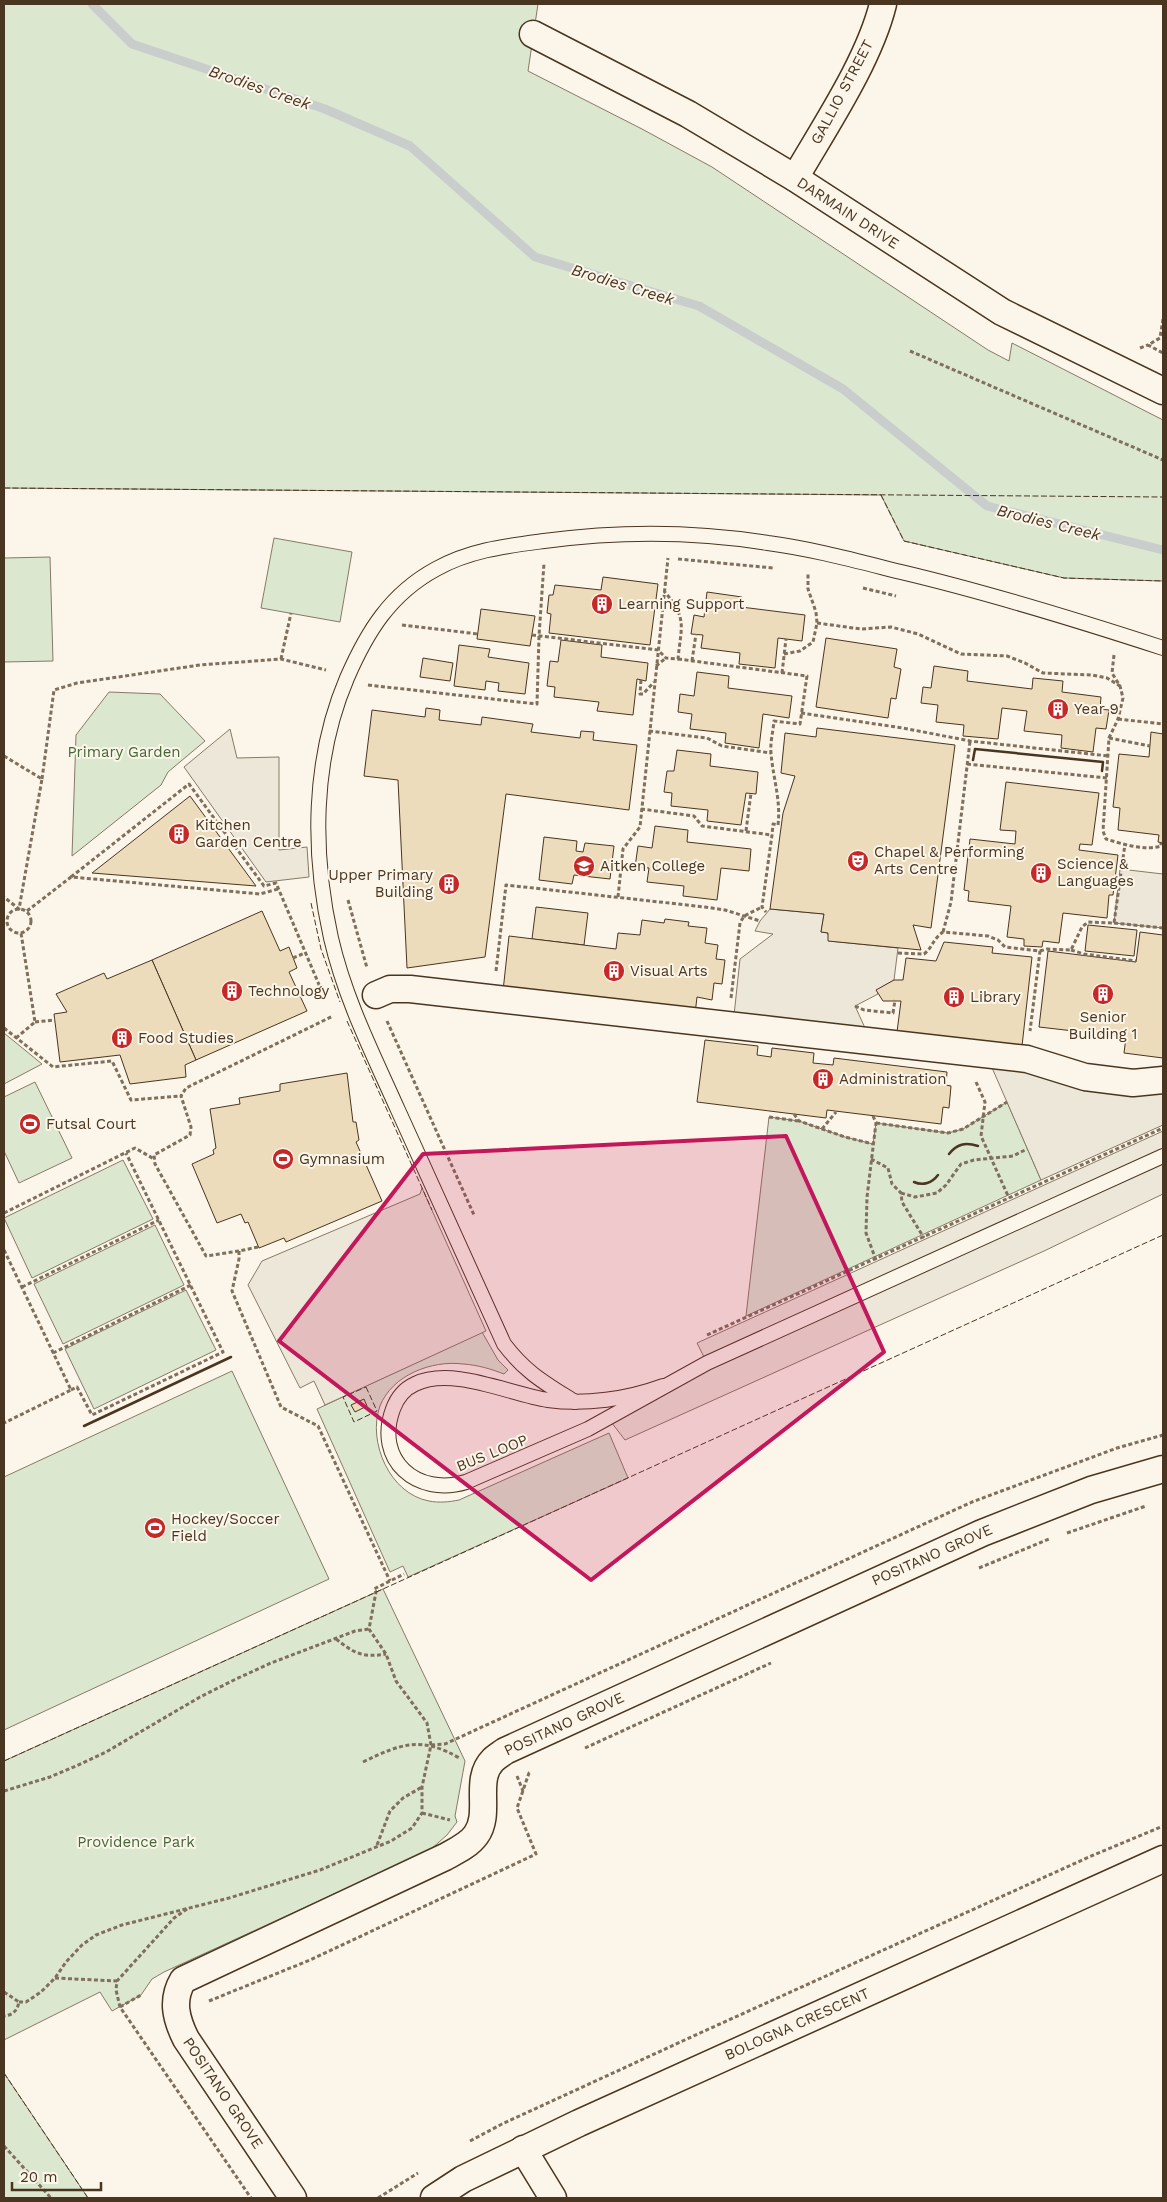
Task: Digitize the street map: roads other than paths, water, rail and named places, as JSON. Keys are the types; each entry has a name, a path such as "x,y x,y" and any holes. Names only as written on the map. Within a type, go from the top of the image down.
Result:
{"street":[{"name":"GALLIO STREET","path":"795,178 862,60 879,21 883,4"},
{"name":"DARMAIN DRIVE","path":"533,34 688,114 795,178 1002,312 1163,392"},
{"path":"376,995 390,989 410,989 1027,1059 1085,1077 1133,1083 1163,1080"},
{"name":"POSITANO GROVE","path":"293,2198 186,2039 175,2009 177,1990 183,1980 445,1858 466,1845 475,1837 483,1819 483,1790 486,1771 492,1761 505,1751 884,1576 1045,1507 1091,1490 1163,1469"},
{"name":"BOLOGNA CRESCENT","path":"434,2198 463,2179 523,2149 1163,1859"},
{"path":"523,2149 553,2198"}],"lane":[{"path":"575,1402 531,1375 518,1363 504,1344 352,1007 332,939 322,888 318,851 320,794 326,746 333,713 340,693 355,659 382,614 400,595 425,576 467,554 567,538 627,533 664,534 766,542 830,554 1006,599 1163,648"},
{"path":"663,1386 722,1356 1163,1156"},
{"name":"BUS LOOP","path":"430,1379 464,1381 537,1398 575,1402 648,1392 663,1386 588,1429 506,1466 453,1486 434,1486 406,1473 398,1462 389,1443 388,1428 397,1400 407,1388 430,1379"}],"waterway":[{"name":"Brodies Creek","path":"92,4 132,44 325,109 410,146 535,257 699,306 843,389 987,506 1163,550"}],"place":[{"name":"Learning Support","path":"602,604"},
{"name":"Year 9","path":"1058,709"},
{"name":"Kitchen Garden Centre","path":"179,834"},
{"name":"Chapel & Performing Arts Centre","path":"858,861"},
{"name":"Aitken College","path":"584,866"},
{"name":"Science & Languages","path":"1041,873"},
{"name":"Upper Primary Building","path":"449,884"},
{"name":"Visual Arts","path":"614,971"},
{"name":"Technology","path":"232,991"},
{"name":"Senior Building 1","path":"1103,994"},
{"name":"Library","path":"954,997"},
{"name":"Food Studies","path":"122,1038"},
{"name":"Administration","path":"823,1079"},
{"name":"Futsal Court","path":"30,1124"},
{"name":"Gymnasium","path":"283,1159"},
{"name":"Hockey/Soccer Field","path":"155,1528"}],"park label":[{"name":"Primary Garden","path":"124,752"},
{"name":"Providence Park","path":"136,1842"}]}
